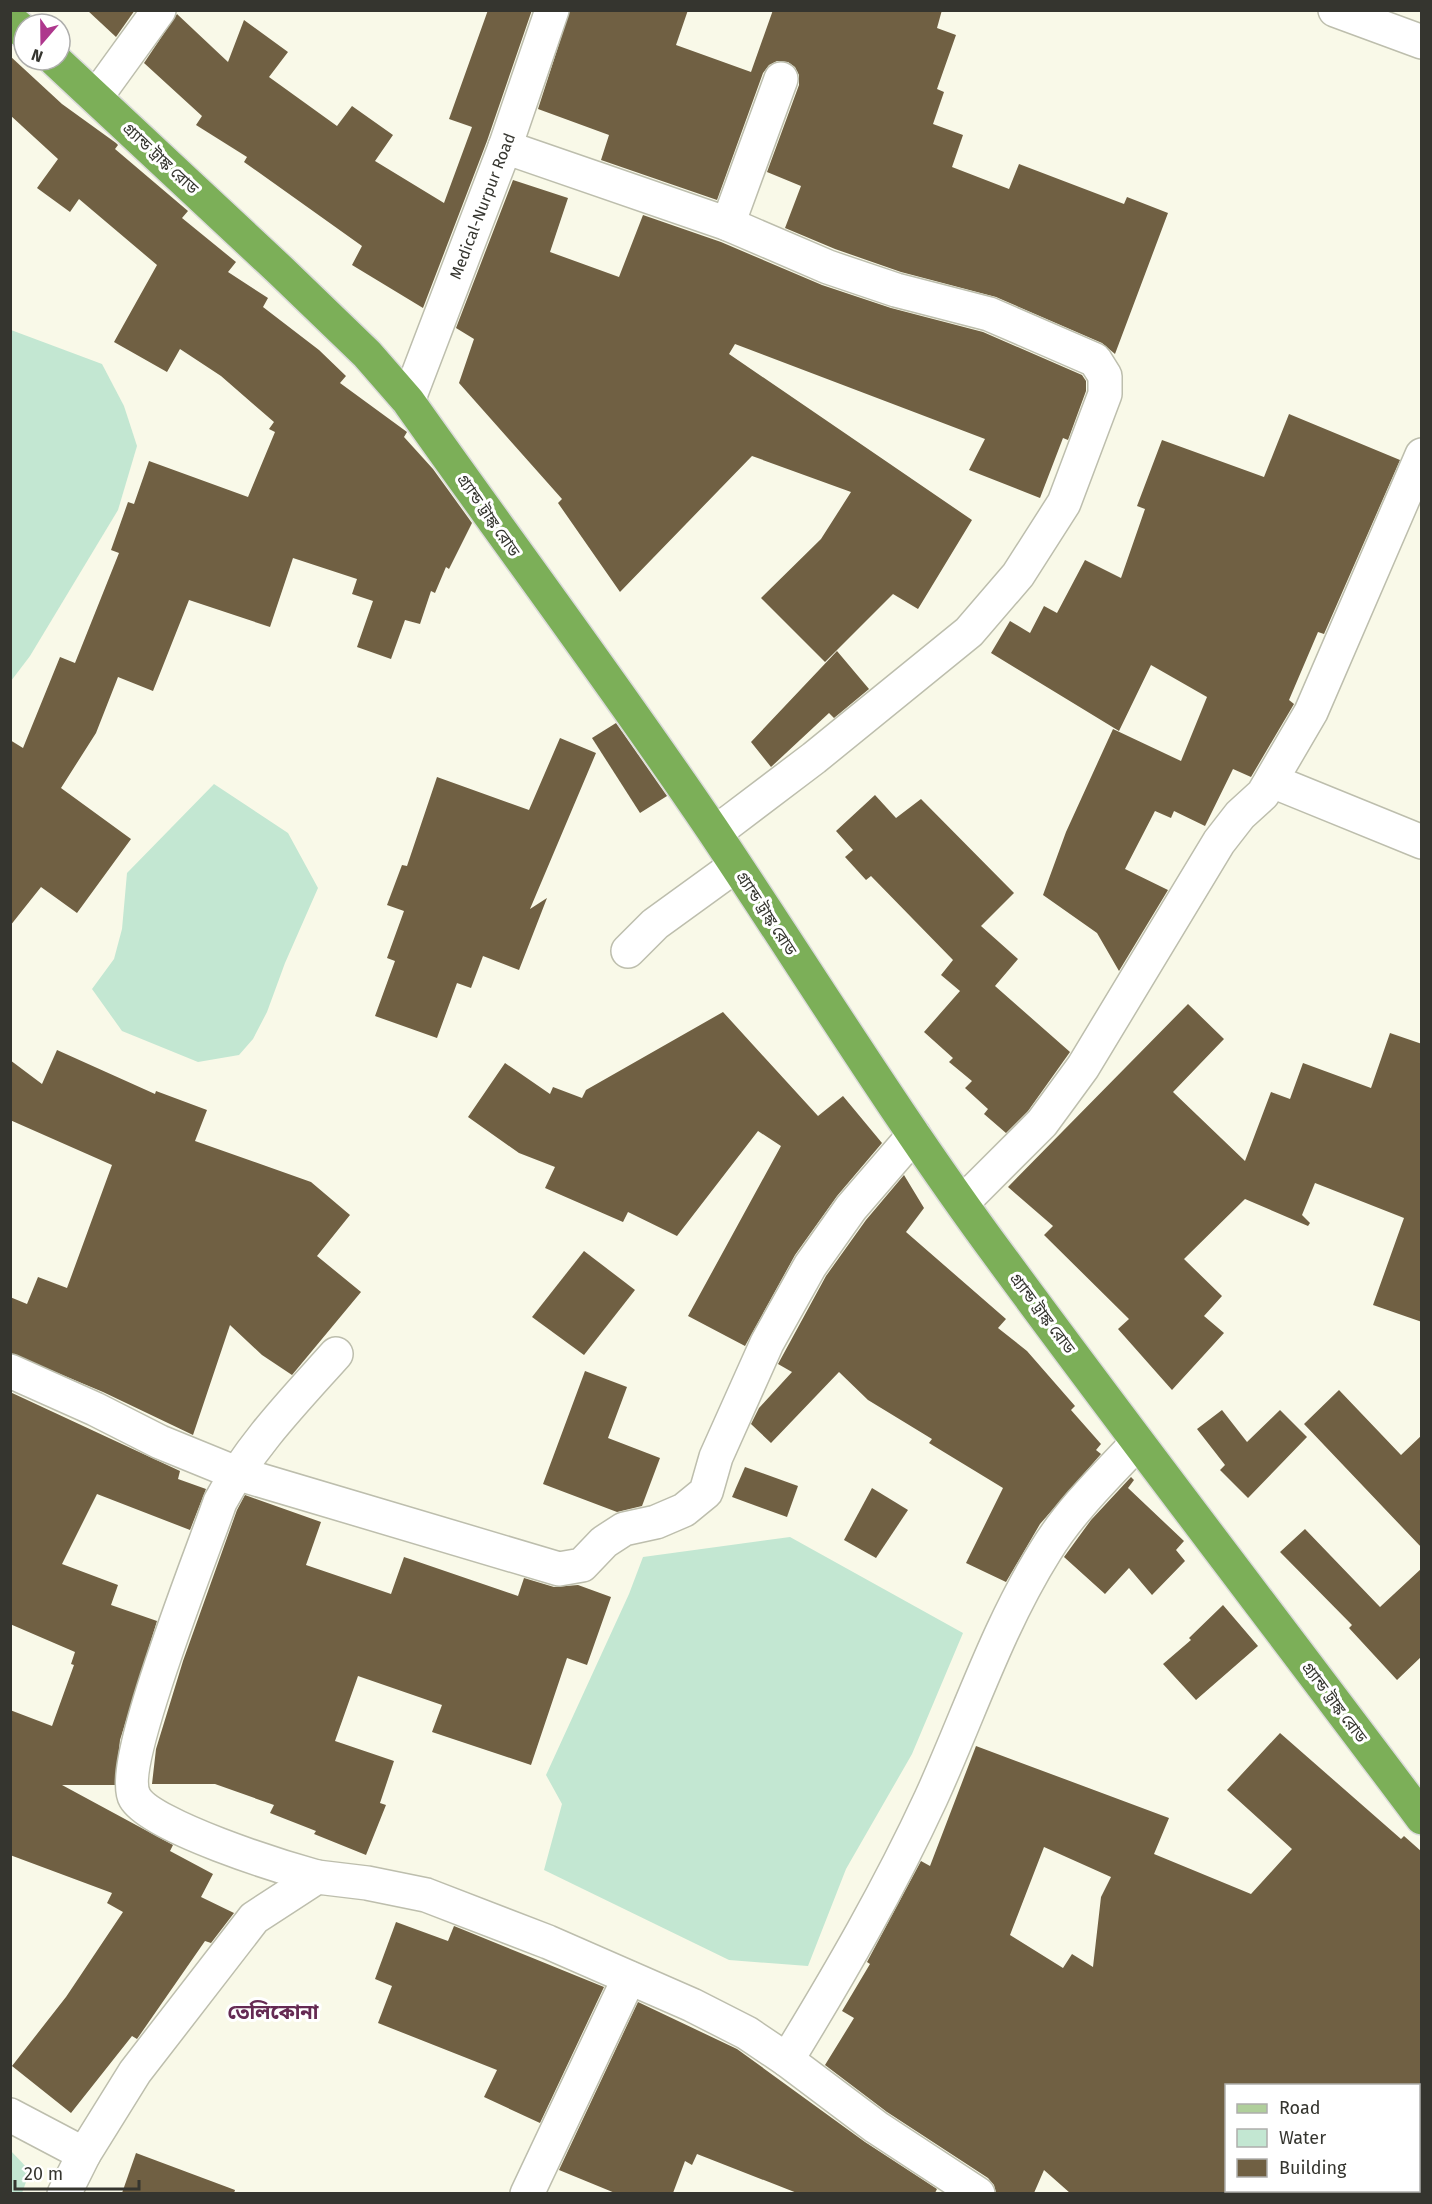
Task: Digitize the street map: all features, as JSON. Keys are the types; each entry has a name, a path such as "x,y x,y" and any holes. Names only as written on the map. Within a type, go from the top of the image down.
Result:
{"highway":[{"name":"গ্র্যান্ড ট্রাঙ্ক রোড","path":"68,72 367,354 408,401 715,833 914,1135 962,1203 1137,1443 1422,1818"}],"street":[{"path":"96,97 159,10"},
{"name":"Medical-Nurpur Road","path":"408,401 505,147 552,10"},
{"path":"1335,10 1422,42"},
{"path":"728,224 781,79"},
{"path":"505,147 728,224 839,271 896,290 989,314 1095,360 1105,376 1105,394 1064,503 1018,575 969,632 814,758 715,833"},
{"path":"962,1203 1042,1123 1083,1067 1219,842 1240,814 1263,794 1272,781 1311,712 1422,455"},
{"path":"1272,781 1422,842"},
{"path":"628,951 655,924 735,866"},
{"path":"10,1371 95,1409 160,1442 236,1473 559,1569 582,1565 604,1542 624,1529 656,1522 684,1510 706,1492 716,1457 767,1343 810,1266 851,1208 914,1135"},
{"path":"336,1354 278,1419 236,1473 220,1502 141,1726 131,1775 134,1797 148,1812 213,1843 274,1866 317,1877 367,1883 426,1895 548,1942 692,2005 747,2033 876,2127 978,2193"},
{"path":"787,2060 838,1976 897,1869 932,1795 985,1669 1046,1550 1099,1484 1137,1443"},
{"path":"64,2193 84,2154 135,2072 254,1918 317,1877"},
{"path":"527,2193 628,1978"},
{"path":"10,2115 84,2154"}],"water":[{"path":"11,330 102,364 124,406 137,446 118,510 30,656 11,681"},
{"path":"214,784 288,833 318,888 285,963 267,1012 253,1039 239,1055 198,1062 122,1031 92,989 114,959 122,929 127,873"},
{"path":"790,1537 963,1633 912,1754 846,1869 808,1966 729,1960 544,1870 562,1804 546,1775 629,1594 643,1557"},
{"path":"10,2150 30,2171 22,2193 11,2193"}],"building":[{"path":"87,10 135,10 116,37"},
{"path":"488,10 532,10 487,141 423,308 352,265 362,246 244,162 247,157 196,125 202,116 144,63 177,14 228,62 244,20 288,52 269,77 337,126 352,106 393,135 375,161 444,203 472,127 449,119"},
{"path":"570,10 688,10 676,45 751,72 773,10 942,10 937,28 956,35 937,89 944,92 933,124 963,135 952,167 1009,189 1019,164 1124,204 1127,197 1168,213 1115,354 1102,343 996,297 901,272 835,249 785,228 801,186 767,172 799,85 799,75 795,67 788,62 777,61 769,65 763,73 717,200 601,160 609,135 538,109"},
{"path":"10,56 12,72 27,72 62,104 116,143 118,145 115,149 188,211 182,218 236,262 228,272 268,298 263,307 319,350 346,376 340,383 407,432 404,437 433,469 472,523 449,569 446,567 435,593 431,591 420,624 405,620 391,659 357,647 373,601 352,594 357,579 293,558 270,627 189,600 153,691 118,677 96,733 61,788 131,839 77,913 41,887 10,926 10,740 23,748 60,657 75,663 119,553 111,550 128,502 134,504 149,461 248,497 275,432 269,429 274,422 221,376 180,349 167,372 114,342 157,265 79,199 70,212 37,188 58,159 10,115"},
{"path":"513,180 568,198 550,252 619,277 643,215 721,242 822,285 891,308 983,332 1082,375 1086,381 1086,391 1068,440 1063,438 1040,498 969,470 985,439 735,344 729,354 972,520 918,609 893,594 825,662 761,598 821,539 851,492 752,456 620,592 558,503 562,499 459,383 474,339 456,328"},
{"path":"1289,414 1400,460 1324,634 1318,632 1289,700 1294,704 1251,777 1233,769 1205,826 1174,811 1171,818 1155,811 1125,869 1168,890 1119,971 1097,933 1043,895 1066,832 1113,729 1181,761 1207,697 1151,665 1119,731 991,653 1010,621 1030,633 1044,606 1057,613 1085,560 1121,578 1145,509 1137,506 1162,440 1264,477"},
{"path":"837,651 869,689 834,718 829,713 771,767 751,742"},
{"path":"616,723 667,796 640,813 592,738"},
{"path":"560,738 596,753 530,909 547,898 519,970 483,956 471,988 457,983 437,1038 375,1016 395,961 387,958 404,911 387,905 402,865 407,866 437,777 529,810"},
{"path":"875,795 896,818 921,799 1014,893 981,926 1018,959 995,986 1070,1052 1028,1111 1006,1133 984,1114 988,1109 965,1088 972,1081 949,1062 953,1058 924,1032 960,991 941,975 953,960 871,876 866,880 845,857 853,850 836,831"},
{"path":"1188,1004 1224,1039 1173,1092 1245,1161 1271,1092 1290,1099 1303,1063 1371,1088 1390,1033 1422,1044 1422,1322 1373,1305 1404,1218 1315,1183 1302,1215 1310,1223 1308,1226 1245,1199 1184,1259 1222,1296 1204,1316 1224,1333 1172,1390 1118,1329 1129,1319 1044,1235 1053,1226 1008,1187"},
{"path":"723,1012 818,1116 843,1096 882,1143 837,1196 795,1255 745,1346 688,1316 781,1146 758,1131 677,1236 628,1212 623,1222 545,1188 555,1167 519,1153 468,1117 505,1063 550,1094 553,1087 582,1098 586,1090"},
{"path":"57,1050 155,1094 156,1091 207,1110 195,1141 311,1182 350,1215 317,1256 361,1292 292,1375 262,1355 230,1325 193,1435 103,1392 10,1353 10,1297 27,1304 38,1277 67,1288 112,1165 10,1120 10,1060 42,1084"},
{"path":"904,1175 924,1208 906,1232 1006,1319 998,1328 1027,1351 1075,1406 1071,1410 1101,1444 1096,1450 1101,1454 1040,1524 1006,1582 966,1563 1003,1488 929,1443 932,1439 868,1400 839,1372 771,1443 751,1424 759,1408 792,1372 778,1364 826,1276 866,1220"},
{"path":"584,1251 635,1290 584,1355 532,1317"},
{"path":"585,1371 627,1387 608,1438 660,1458 642,1506 617,1512 543,1484"},
{"path":"1339,1390 1401,1455 1422,1435 1422,1548 1304,1424"},
{"path":"10,1392 180,1471 178,1479 206,1489 190,1530 97,1494 62,1564 118,1585 111,1605 157,1621 120,1740 115,1785 62,1785 173,1845 170,1851 213,1874 201,1897 234,1913 211,1943 205,1941 137,2039 132,2036 71,2113 12,2066 66,1997 123,1912 107,1903 112,1893 10,1855 10,1710 52,1726 74,1665 71,1664 75,1652 10,1624"},
{"path":"1222,1410 1247,1442 1280,1410 1307,1437 1248,1498 1220,1470 1225,1465 1197,1429"},
{"path":"745,1467 798,1486 787,1517 732,1497"},
{"path":"1131,1477 1134,1480 1128,1488 1184,1541 1176,1550 1185,1561 1152,1595 1129,1568 1105,1594 1064,1557 1091,1520"},
{"path":"872,1488 908,1510 876,1558 844,1540"},
{"path":"245,1495 321,1522 306,1565 391,1594 404,1557 518,1596 524,1578 554,1587 578,1585 611,1597 587,1665 567,1658 531,1765 432,1732 442,1705 358,1676 335,1741 394,1761 380,1803 386,1805 366,1855 314,1834 316,1831 270,1813 274,1805 215,1784 152,1784 156,1749 183,1661 237,1510"},
{"path":"1305,1529 1380,1607 1422,1568 1422,1656 1397,1680 1349,1628 1352,1625 1280,1552"},
{"path":"1223,1605 1258,1646 1196,1700 1163,1664 1191,1640 1189,1638"},
{"path":"1280,1733 1401,1839 1404,1836 1422,1852 1422,2085 1225,2084 1225,2192 1227,2193 1070,2193 1044,2170 1034,2193 996,2193 994,2185 988,2178 887,2112 825,2065 854,2018 842,2011 870,1964 867,1962 921,1861 930,1866 976,1746 1169,1818 1154,1854 1251,1894 1292,1849 1227,1790","holes":["1044,1847 1111,1877 1101,1897 1093,1967 1072,1954 1063,1968 1010,1935"]},
{"path":"396,1922 448,1941 454,1926 604,1987 540,2123 484,2097 497,2070 378,2023 392,1986 375,1979"},
{"path":"638,2002 737,2049 865,2142 937,2189 935,2193 797,2193 697,2154 692,2165 685,2161 673,2193 615,2193 559,2170"},
{"path":"136,2153 235,2190 234,2193 122,2193"}],"district":[{"name":"তেলিকোনা","path":"273,2012"}]}
